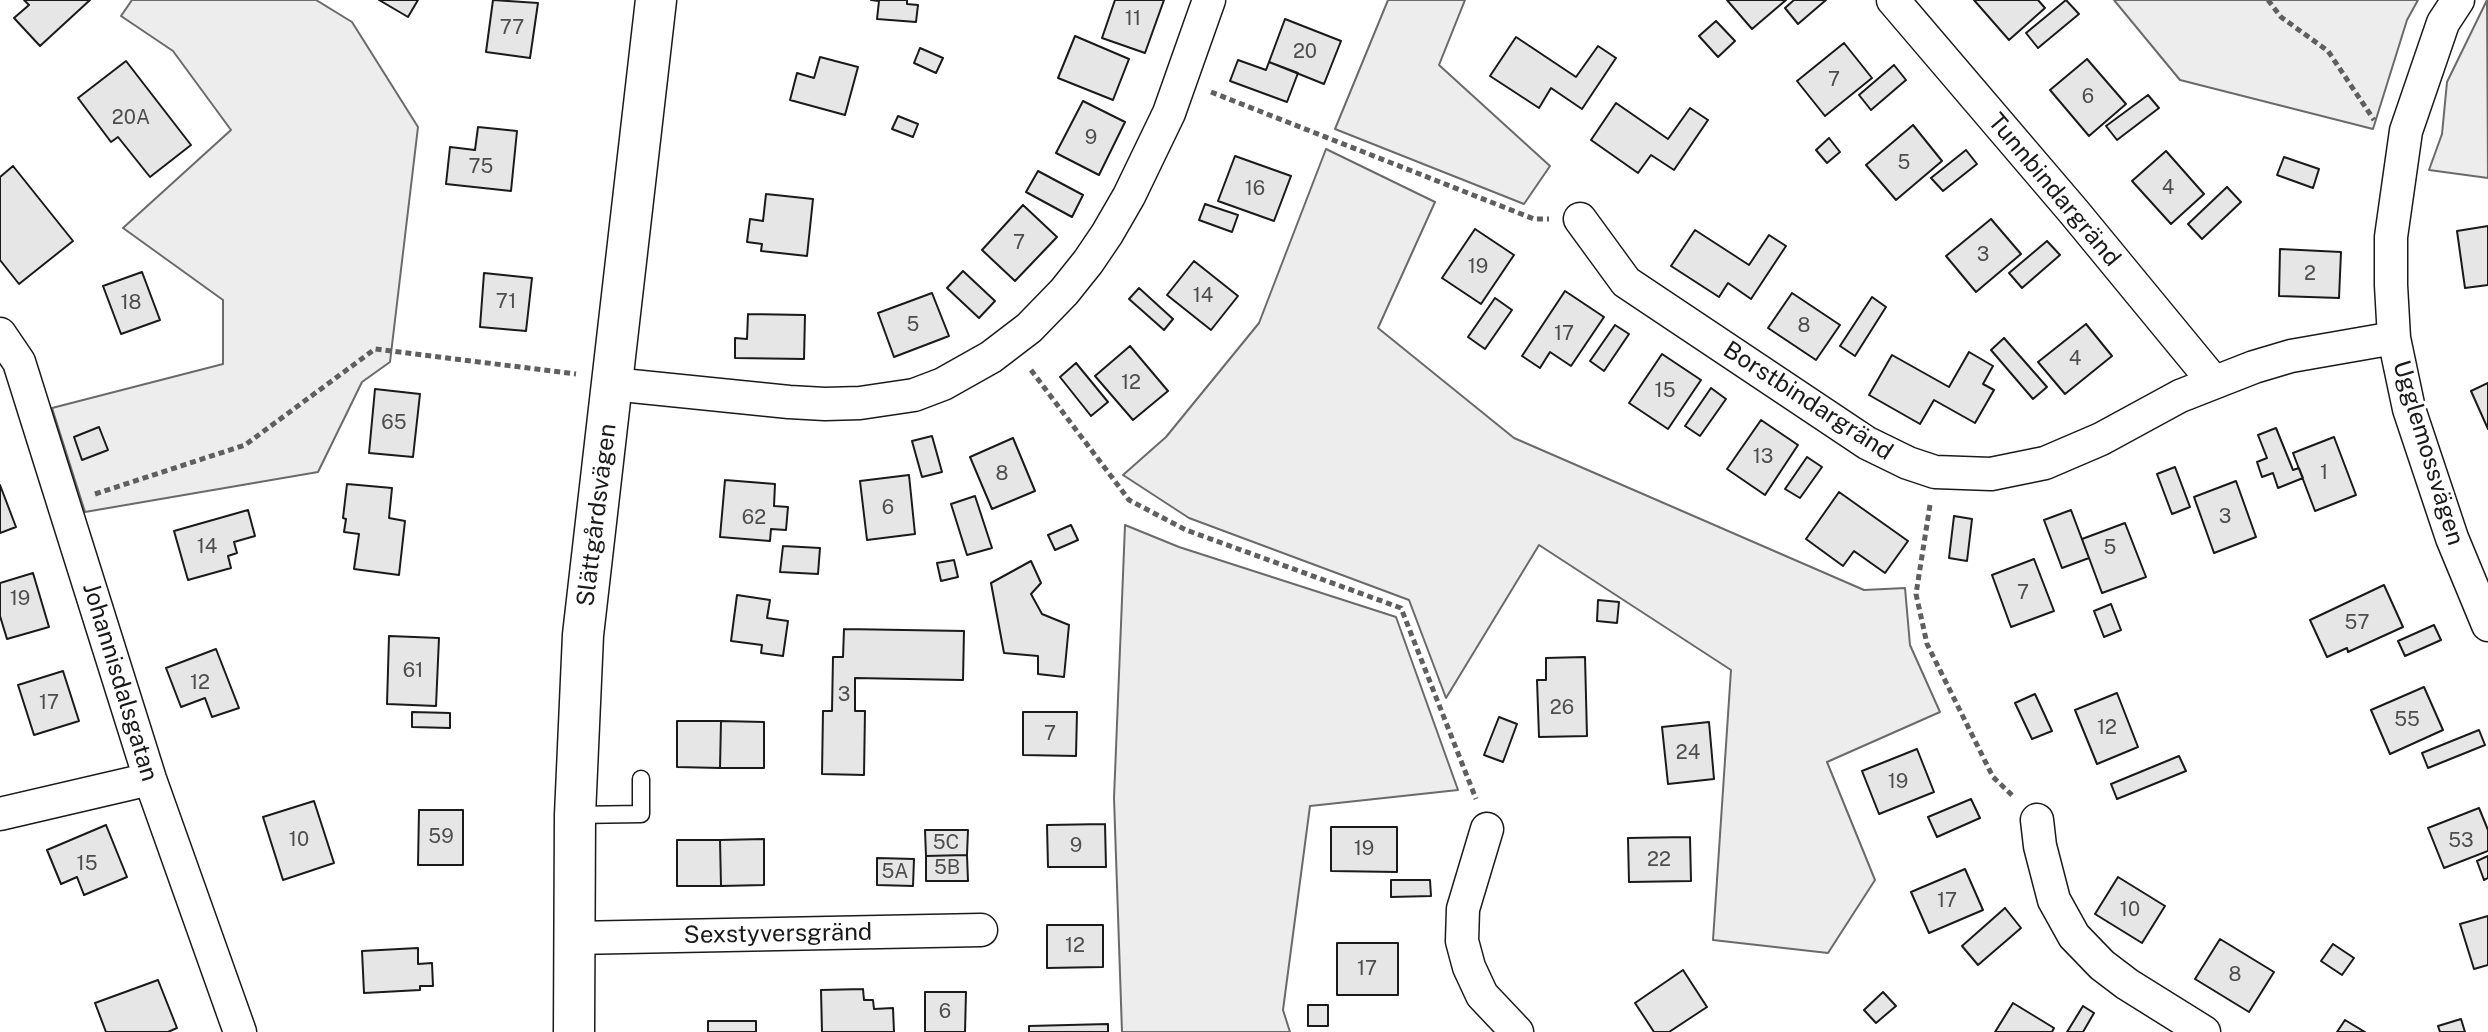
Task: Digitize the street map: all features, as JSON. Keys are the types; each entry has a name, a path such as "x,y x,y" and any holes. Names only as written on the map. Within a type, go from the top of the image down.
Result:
{"street":[{"name":"Slättgårdsvägen","path":"574,1032 575,815 583,635 656,0"},
{"path":"612,384 813,404 887,400 914,395 969,371 1011,343 1064,292 1107,234 1153,147 1209,0"},
{"name":"Tunnbindargränd","path":"1893,0 2214,382"},
{"name":"Ugglemossvägen","path":"2458,0 2443,23 2406,131 2391,237 2391,285 2399,370 2425,462 2488,625"},
{"name":"Borstbindargränd","path":"1580,219 1626,282 1867,443 1935,472 1991,474 2045,463 2091,444 2180,396 2214,382 2291,356 2394,338"},
{"name":"Johannisdalsgatan","path":"0,334 19,362 150,779 240,1032"},
{"path":"0,814 150,779"},
{"path":"2037,820 2040,846 2054,900 2074,936 2102,965 2127,984 2204,1032"},
{"path":"1487,829 1463,909 1462,941 1469,967 1482,995 1517,1032"},
{"name":"Sexstyversgränd","path":"574,938 981,930"}],"lane":[{"path":"575,815 641,814 641,779"}],"path":[{"path":"2268,0 2281,17 2328,51 2401,161"},
{"path":"1180,80 1534,219 1580,219"},
{"path":"1011,343 1129,500 1186,530 1401,608 1487,829"},
{"path":"65,504 245,445 375,349 581,375 612,384"},
{"path":"1935,472 1916,594 1927,644 1993,777 2037,820"}],"shaded area":[{"path":"132,0 316,0 352,22 418,127 390,362 362,382 318,472 85,512 52,408 223,364 223,300 123,228 231,130 173,51 121,16"},
{"path":"1388,0 1465,0 1439,65 1550,166 1524,204 1335,129"},
{"path":"2114,0 2418,0 2407,20 2373,129 2180,80"},
{"path":"2487,0 2488,178 2429,170 2442,134 2447,82"},
{"path":"1326,149 1435,202 1378,328 1514,438 1864,590 1905,588 1910,645 1940,712 1827,762 1875,880 1828,953 1713,940 1731,670 1539,545 1446,698 1409,600 1189,518 1123,475 1166,437 1259,323"},
{"path":"1125,525 1179,547 1396,617 1458,790 1310,806 1283,1010 1290,1032 1122,1032 1114,798"}],"building":[{"path":"24,0 90,0 40,46 14,18 29,5"},
{"path":"379,0 418,0 408,17"},
{"path":"493,0 538,3 530,58 486,52"},
{"path":"871,0 907,0 907,4 918,5 916,22 877,19 879,1"},
{"path":"1115,0 1164,0 1145,53 1102,38"},
{"path":"1727,0 1786,0 1752,29"},
{"path":"1794,0 1826,0 1798,24 1785,8"},
{"path":"1974,0 2038,0 2045,8 2009,40"},
{"path":"2066,0 2079,14 2038,48 2026,33"},
{"path":"1285,19 1341,41 1324,84 1269,62"},
{"path":"1716,21 1735,41 1718,57 1699,36"},
{"path":"1075,36 1129,59 1113,100 1058,78"},
{"path":"1516,37 1576,77 1598,46 1616,58 1582,109 1551,88 1539,108 1490,76"},
{"path":"1844,43 1872,78 1825,116 1797,81"},
{"path":"920,48 943,58 936,73 914,63"},
{"path":"820,57 858,67 845,115 790,100 797,73 814,78"},
{"path":"2087,59 2126,104 2089,136 2050,90"},
{"path":"1238,60 1266,70 1269,62 1298,73 1287,102 1230,81"},
{"path":"126,61 191,145 150,177 118,137 111,142 78,98"},
{"path":"1894,65 1906,80 1871,110 1859,95"},
{"path":"2148,95 2159,108 2117,140 2106,126"},
{"path":"1083,101 1125,122 1099,175 1056,153"},
{"path":"1616,103 1668,139 1690,108 1708,120 1674,170 1651,155 1638,173 1591,140"},
{"path":"898,116 918,124 913,137 892,129"},
{"path":"1913,125 1942,161 1896,200 1866,165"},
{"path":"478,127 517,131 511,191 446,184 450,147 475,150"},
{"path":"1829,138 1840,152 1827,163 1816,150"},
{"path":"1966,150 1977,164 1943,191 1931,178"},
{"path":"2166,151 2204,194 2171,224 2132,181"},
{"path":"1235,156 1291,176 1274,221 1218,201"},
{"path":"2284,157 2319,169 2313,188 2277,175"},
{"path":"13,166 73,241 19,284 0,260 0,177"},
{"path":"1038,171 1083,195 1072,217 1026,192"},
{"path":"2227,187 2241,202 2202,239 2188,224"},
{"path":"766,194 813,199 807,256 761,251 762,244 747,242 750,219 763,221"},
{"path":"1205,204 1238,215 1232,232 1199,220"},
{"path":"1023,205 1057,237 1015,281 982,250"},
{"path":"1991,219 2021,254 1976,292 1946,256"},
{"path":"2488,226 2488,285 2465,288 2457,231"},
{"path":"1475,229 1514,255 1481,304 1442,278"},
{"path":"1695,230 1749,265 1769,235 1786,246 1751,299 1728,283 1719,297 1671,266"},
{"path":"2047,241 2060,255 2022,288 2009,273"},
{"path":"2280,249 2341,252 2339,298 2279,296"},
{"path":"1194,261 1238,296 1211,330 1167,295"},
{"path":"963,271 995,301 979,318 947,288"},
{"path":"142,272 160,320 121,334 103,286"},
{"path":"484,273 532,278 526,331 480,327"},
{"path":"1139,288 1173,319 1164,330 1129,299"},
{"path":"1565,291 1604,317 1571,366 1550,352 1540,368 1522,356"},
{"path":"932,293 949,336 894,357 878,313"},
{"path":"1792,293 1840,325 1816,360 1768,328"},
{"path":"1872,297 1886,307 1855,356 1840,346"},
{"path":"1495,298 1512,310 1485,349 1468,337"},
{"path":"748,314 805,315 804,359 735,358 735,338 747,339"},
{"path":"2086,324 2112,356 2065,394 2038,362"},
{"path":"1615,325 1629,334 1604,371 1590,361"},
{"path":"2004,338 2047,387 2033,399 1991,350"},
{"path":"1130,346 1168,391 1133,420 1095,376"},
{"path":"1969,352 1993,366 1983,384 1994,390 1975,423 1934,400 1920,424 1869,395 1892,355 1949,387"},
{"path":"1662,354 1701,380 1668,429 1629,403"},
{"path":"1076,363 1108,402 1091,416 1060,377"},
{"path":"2488,383 2488,429 2471,391"},
{"path":"1711,388 1726,399 1700,436 1685,426"},
{"path":"375,389 420,394 413,457 369,453"},
{"path":"1761,420 1798,445 1765,495 1727,469"},
{"path":"99,427 108,450 82,460 74,437"},
{"path":"2276,428 2293,470 2299,468 2303,478 2278,488 2273,473 2262,477 2257,462 2267,458 2258,435"},
{"path":"932,436 942,472 922,477 912,441"},
{"path":"2334,437 2356,495 2315,511 2293,453"},
{"path":"1013,438 1035,491 992,509 970,457"},
{"path":"1807,457 1822,467 1800,498 1785,489"},
{"path":"2175,467 2190,507 2172,514 2157,474"},
{"path":"909,475 915,534 867,540 860,481"},
{"path":"725,480 775,484 774,506 788,507 786,530 771,529 770,541 720,537"},
{"path":"2236,481 2256,537 2214,553 2194,497"},
{"path":"347,484 392,488 389,518 405,521 399,575 354,569 359,534 344,532"},
{"path":"0,485 16,527 0,533"},
{"path":"1839,492 1908,541 1885,573 1854,551 1843,566 1806,539"},
{"path":"975,496 992,548 967,555 951,504"},
{"path":"248,510 255,536 234,542 237,553 228,556 231,568 188,580 174,531"},
{"path":"2071,510 2089,558 2062,568 2044,520"},
{"path":"1954,516 1972,519 1967,561 1949,558"},
{"path":"2125,523 2146,577 2102,593 2082,539"},
{"path":"1071,525 1078,540 1055,550 1048,535"},
{"path":"783,546 820,548 818,574 780,572"},
{"path":"2034,559 2054,611 2011,627 1992,575"},
{"path":"954,560 958,577 941,581 937,563"},
{"path":"1031,561 1041,583 1031,594 1042,614 1069,625 1064,677 1038,674 1038,656 1004,653 991,583"},
{"path":"33,573 49,627 7,639 0,616 0,583"},
{"path":"2384,585 2403,627 2348,652 2347,648 2327,657 2310,620"},
{"path":"737,595 770,600 767,618 788,621 783,656 761,653 762,645 731,641"},
{"path":"1598,600 1619,602 1617,623 1597,621"},
{"path":"2111,604 2121,630 2104,637 2094,611"},
{"path":"2434,625 2441,640 2405,656 2398,641"},
{"path":"844,629 964,631 963,680 855,678 855,711 865,711 864,775 822,774 823,711 832,711 833,657 843,657"},
{"path":"389,636 439,638 436,706 387,704"},
{"path":"216,649 239,708 212,717 205,698 181,707 166,668"},
{"path":"1585,657 1587,736 1539,737 1537,680 1546,680 1546,658"},
{"path":"63,671 79,721 34,735 18,685"},
{"path":"2424,687 2443,730 2390,754 2371,710"},
{"path":"2117,693 2138,747 2097,764 2075,710"},
{"path":"2035,694 2052,731 2032,739 2015,703"},
{"path":"412,712 450,713 450,728 412,727"},
{"path":"1023,712 1077,712 1076,756 1023,755"},
{"path":"1499,717 1517,724 1503,762 1484,755"},
{"path":"677,721 721,721 720,768 677,767"},
{"path":"721,721 764,722 764,768 720,768"},
{"path":"1709,722 1714,779 1668,784 1662,727"},
{"path":"2479,730 2485,745 2428,768 2422,753"},
{"path":"1917,749 1934,792 1879,814 1862,771"},
{"path":"2179,756 2186,771 2117,799 2111,784"},
{"path":"1971,799 1980,818 1937,837 1928,817"},
{"path":"314,801 334,863 283,880 263,817"},
{"path":"2479,808 2488,830 2488,851 2444,868 2428,828"},
{"path":"419,810 463,810 463,865 418,865"},
{"path":"1105,824 1106,867 1048,867 1047,825"},
{"path":"106,825 127,877 84,895 77,877 61,884 47,850"},
{"path":"1331,827 1397,827 1397,872 1331,871"},
{"path":"925,830 968,830 967,855 926,856"},
{"path":"1690,837 1691,881 1629,882 1628,838"},
{"path":"764,839 764,885 721,886 720,840"},
{"path":"677,840 720,840 721,886 677,886"},
{"path":"967,855 968,881 926,881 926,856"},
{"path":"2488,856 2488,878 2484,880 2477,861"},
{"path":"877,858 914,859 913,886 877,885"},
{"path":"1965,869 1983,910 1929,933 1911,892"},
{"path":"2118,877 2165,906 2142,943 2095,914"},
{"path":"1391,880 1430,880 1431,896 1391,897"},
{"path":"2005,908 2021,928 1978,965 1962,946"},
{"path":"2488,916 2488,965 2474,969 2460,924"},
{"path":"1047,925 1103,925 1103,967 1047,968"},
{"path":"2220,939 2274,972 2249,1012 2195,979"},
{"path":"1337,943 1398,943 1398,995 1337,995"},
{"path":"2333,944 2354,958 2342,975 2321,961"},
{"path":"418,948 418,964 432,963 433,986 420,986 420,990 364,993 362,951"},
{"path":"1683,970 1707,1007 1669,1032 1654,1032 1635,1003"},
{"path":"158,980 177,1028 168,1032 106,1032 95,1003"},
{"path":"863,989 864,1000 873,1000 874,1009 893,1008 894,1032 822,1032 821,990"},
{"path":"925,992 966,992 965,1032 925,1032"},
{"path":"1883,992 1896,1006 1876,1023 1864,1010"},
{"path":"2013,1003 2054,1028 2052,1032 1995,1032"},
{"path":"1308,1005 1328,1005 1328,1026 1308,1026"},
{"path":"2083,1006 2094,1013 2083,1032 2067,1032"},
{"path":"2461,1019 2465,1032 2440,1032 2438,1026"},
{"path":"2345,1020 2365,1032 2337,1032"},
{"path":"708,1021 756,1021 756,1032 708,1032"},
{"path":"1108,1024 1108,1032 1029,1032 1029,1026"}]}
